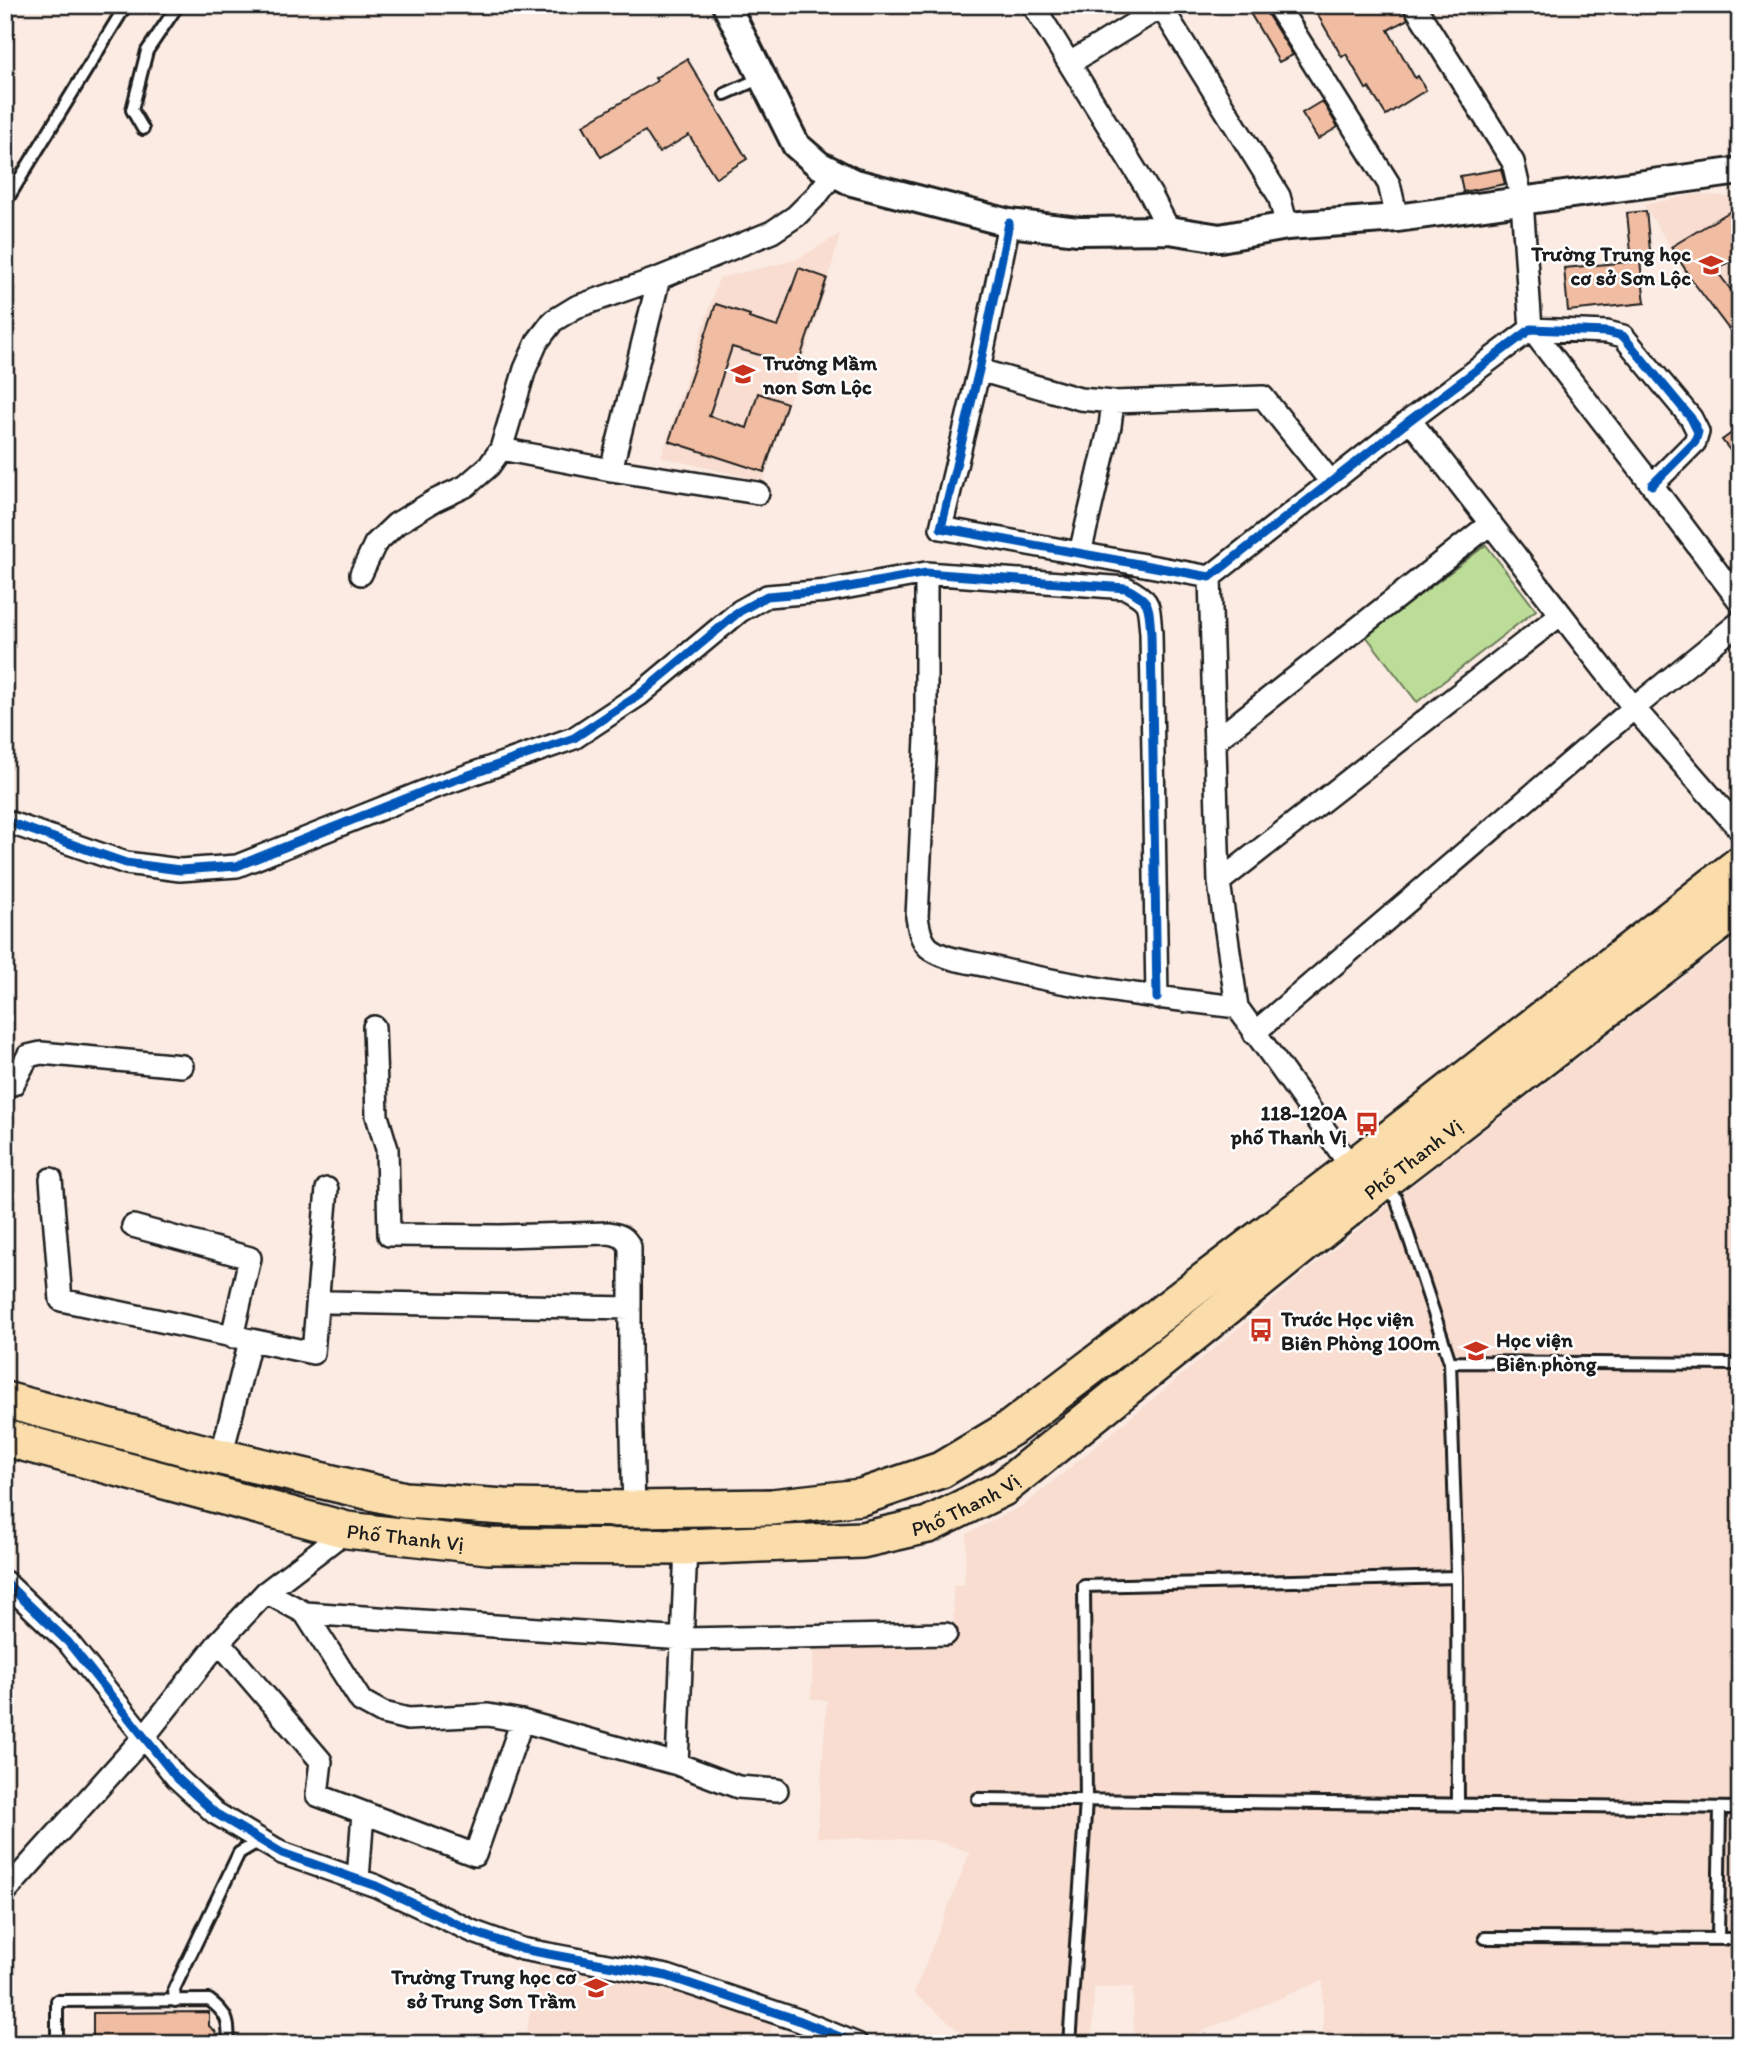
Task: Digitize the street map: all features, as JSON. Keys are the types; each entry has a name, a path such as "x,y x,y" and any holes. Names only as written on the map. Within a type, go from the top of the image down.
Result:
{"main road":[{"name":"Phố Thanh Vị","path":"5,1438 347,1530 488,1546 686,1547 862,1540 928,1525 1003,1488 1365,1177 1740,864"},
{"name":"Phố Thanh Vị","path":"5,1400 221,1457 404,1500 504,1507 634,1509 772,1507 861,1497 941,1470 1011,1428 1740,907"}],"street":[{"path":"726,5 796,145 819,165 852,181 1009,223 1078,231 1169,230 1220,238 1287,226 1397,218 1740,171"},
{"path":"1033,5 1151,195 1169,230"},
{"path":"1277,5 1389,184 1397,218"},
{"path":"1414,5 1513,162 1522,201 1531,329 1740,602"},
{"path":"1070,63 1161,6 1279,196 1287,226"},
{"path":"360,574 375,544 396,524 466,486 489,466 501,449 525,369 537,341 552,321 576,307 659,278 772,232 796,215 817,195 834,173"},
{"path":"1009,223 979,370 941,528 1210,576 1531,329 1607,332 1623,336 1691,418 1698,432 1695,442 1652,485"},
{"path":"611,470 659,278"},
{"path":"979,370 1080,399 1113,402 1263,397 1331,482"},
{"path":"1080,553 1110,426 1113,402"},
{"path":"1410,420 1634,708 1740,831"},
{"path":"501,449 611,470 758,493"},
{"path":"1215,741 1491,523"},
{"path":"926,573 926,738 918,917 920,934 929,949 947,957 1026,975 1157,998 1237,1007"},
{"path":"5,821 126,863 180,870 237,866 448,783 575,738 639,695 740,611 767,596 827,591 926,573 1126,588 1143,597 1148,608 1151,633 1157,998"},
{"path":"1210,576 1219,882 1237,1007 1365,1177"},
{"path":"1219,882 1561,614"},
{"path":"1254,1033 1634,708 1740,622"},
{"path":"374,1027 377,1116 387,1149 389,1235 609,1233 621,1235 630,1247 629,1363 634,1509"},
{"path":"5,1085 13,1084 22,1064 29,1056 41,1053 183,1066"},
{"path":"51,1179 61,1300 313,1353 327,1189"},
{"path":"133,1226 250,1258 241,1339 221,1457"},
{"path":"329,1302 630,1308"},
{"path":"5,1892 144,1737 219,1642 266,1592 347,1530"},
{"path":"677,1764 686,1547"},
{"path":"5,1582 68,1642 176,1777 215,1814 282,1853 376,1886 474,1932 522,1949 667,1976 798,2020 857,2044"},
{"path":"266,1592 305,1613 684,1639 946,1634"},
{"path":"305,1613 361,1701 383,1713 408,1718 488,1715 522,1721 677,1764 738,1787 777,1790"},
{"path":"219,1642 321,1761 317,1795 475,1855 522,1721"},
{"path":"358,1879 363,1812"}],"lane":[{"path":"5,202 126,5"},
{"path":"143,129 132,110 147,51 178,5"},
{"path":"725,94 762,77"},
{"path":"1365,1177 1396,1198 1450,1362 1457,1577 1458,1806"},
{"path":"1450,1362 1740,1364"},
{"path":"1069,2044 1086,1801 1084,1586 1457,1577"},
{"path":"978,1799 1740,1808"},
{"path":"1718,1938 1720,1808"},
{"path":"175,2001 174,1989 239,1853 261,1840"},
{"path":"1485,1938 1740,1939"},
{"path":"57,2044 57,2001 209,2000 221,2008 227,2020 228,2044"}],"shaded area":[{"name":"Trường Trung học cơ sở Sơn Lộc","path":"1698,194 1740,198 1740,344 1694,283 1644,205"},
{"name":"Trường Mầm non Sơn Lộc","path":"840,234 825,291 763,481 661,457 719,278 796,260"},
{"name":"Học viện Biên phòng","path":"1740,934 1740,2044 1323,2044 1323,1980 1172,2044 1134,2044 1133,1987 1094,1988 1092,2044 977,2044 970,2040 914,1993 970,1852 933,1840 817,1837 827,1700 811,1699 814,1642 954,1638 953,1586 964,1584 967,1534 1027,1503 1396,1198"},
{"name":"Trường Trung học cơ sở Trung Sơn Trầm","path":"540,1962 775,2014 767,2044 524,2044"}],"green space":[{"path":"1486,545 1536,610 1417,702 1366,636"}],"building":[{"path":"1264,5 1293,55 1279,62 1250,13"},
{"path":"1312,5 1401,5 1408,19 1388,30 1415,78 1418,76 1426,90 1386,115 1369,88 1366,89 1346,54 1342,57"},
{"path":"687,59 747,159 716,178 689,135 659,153 645,131 601,157 583,125 657,81 655,78"},
{"path":"1322,101 1338,127 1318,139 1302,113"},
{"path":"1501,169 1505,184 1463,192 1460,176"},
{"path":"1734,209 1740,218 1740,255 1716,270 1740,302 1740,344 1694,283 1671,247"},
{"path":"1646,211 1651,260 1632,262 1627,213"},
{"path":"1640,261 1645,303 1568,311 1564,268"},
{"path":"799,268 827,278 796,370 732,347 709,416 747,428 758,393 787,403 764,472 669,441 716,304 778,327"},
{"path":"1740,427 1740,463 1722,440"},
{"path":"209,2012 209,2026 215,2031 220,2044 93,2044 93,2013"},
{"path":"798,2034 822,2044 794,2044"}],"cycle path":[{"path":"1009,223 979,370 941,528 1210,577 1531,329 1607,332 1623,336 1691,418 1698,432 1695,442 1652,485"},
{"path":"5,821 126,863 180,870 237,866 435,787 574,738 639,695 740,611 767,596 827,591 926,573 1126,588 1145,601 1151,633 1157,998"},
{"path":"5,1582 68,1642 176,1777 215,1813 282,1853 376,1886 474,1932 522,1949 667,1976 798,2020 857,2044"}],"place":[{"name":"Trường Trung học cơ sở Sơn Lộc","path":"1711,265"},
{"name":"Trường Mầm non Sơn Lộc","path":"743,374"},
{"name":"118-120A phố Thanh Vị","path":"1367,1124"},
{"name":"Trước Học viện Biên Phòng 100m","path":"1261,1330"},
{"name":"Học viện Biên phòng","path":"1476,1351"},
{"name":"Trường Trung học cơ sở Trung Sơn Trầm","path":"596,1988"}]}
